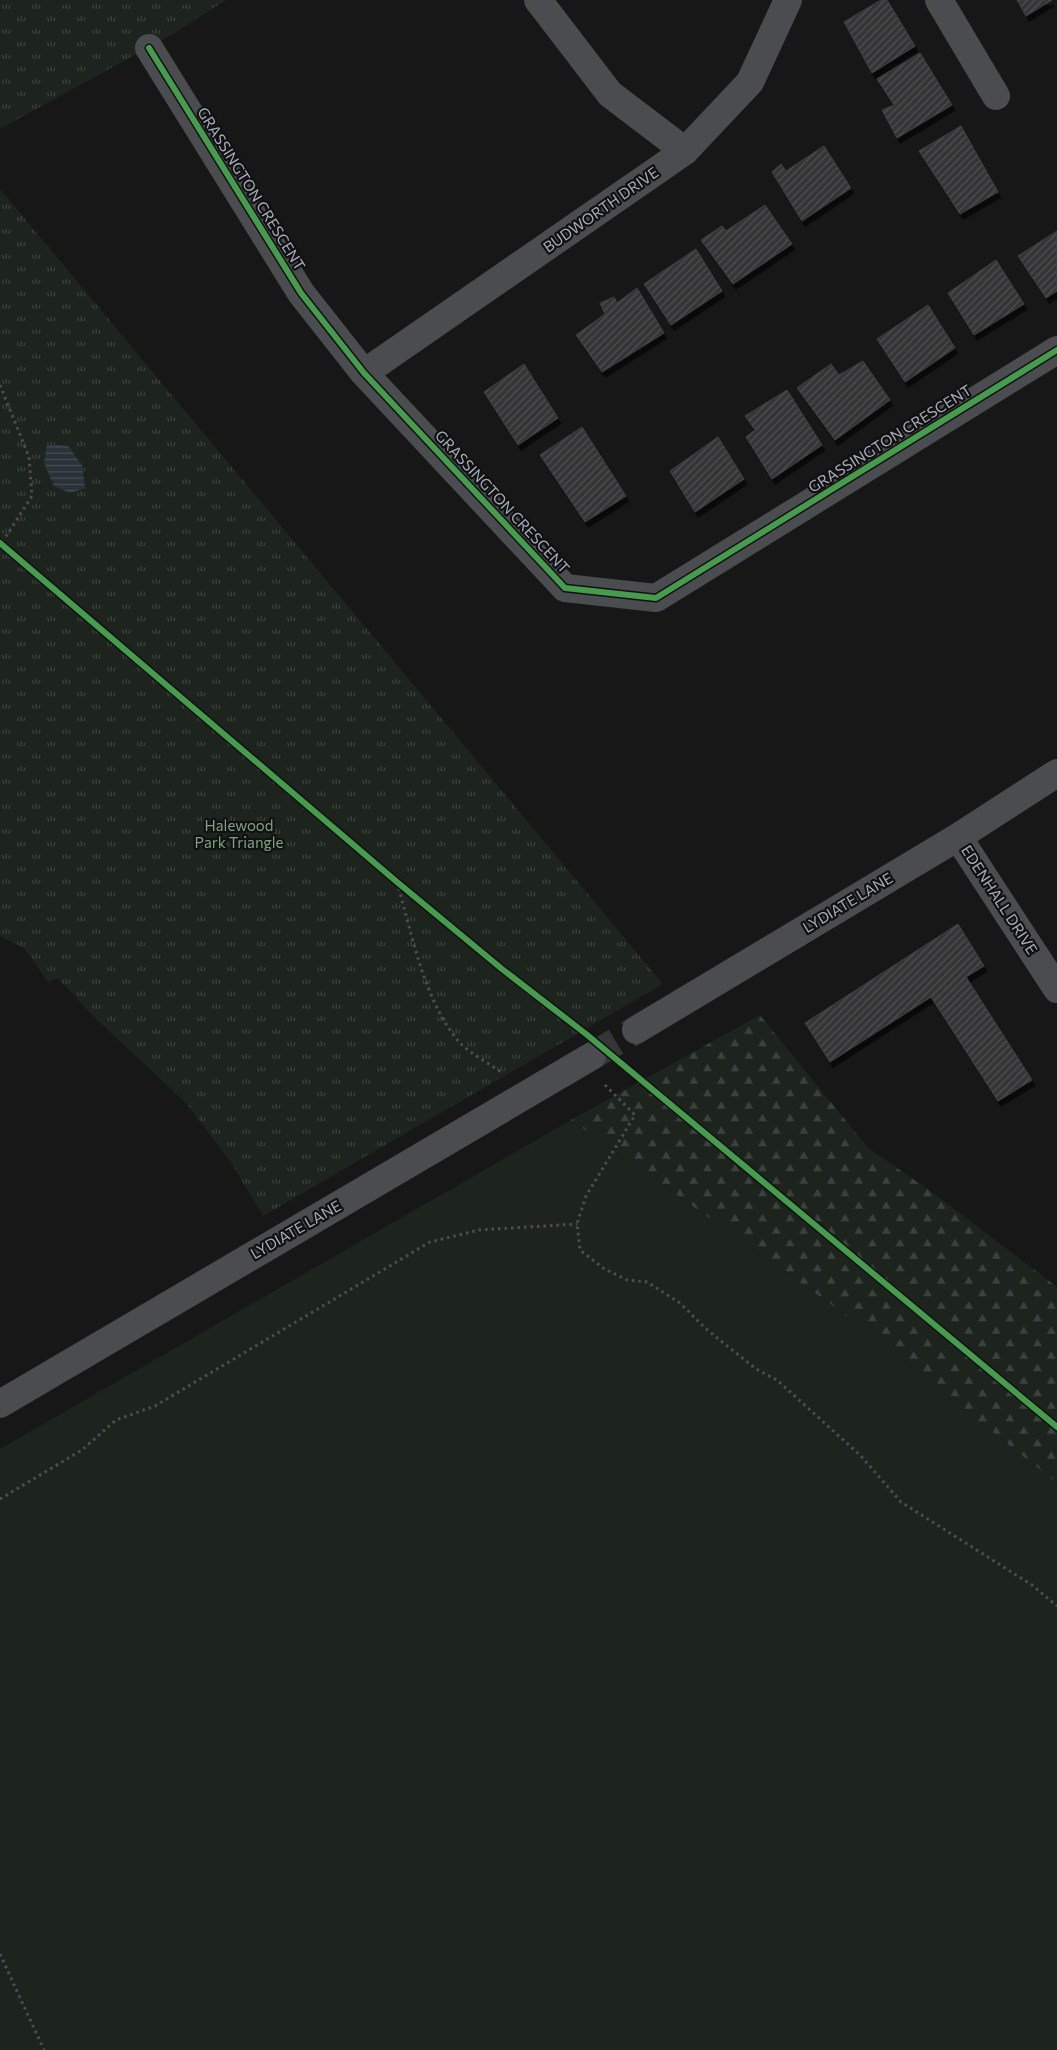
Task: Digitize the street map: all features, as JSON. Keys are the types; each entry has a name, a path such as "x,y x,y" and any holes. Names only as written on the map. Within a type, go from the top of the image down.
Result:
{"street":[{"path":"538,0 610,94 685,151"},
{"name":"BUDWORTH DRIVE","path":"364,373 685,151 750,82 788,0"},
{"path":"939,0 996,96"},
{"name":"GRASSINGTON CRESCENT","path":"149,48 301,293 364,373 565,588 656,598 1057,350"},
{"name":"LYDIATE LANE","path":"636,1030 958,837 1057,773"},
{"name":"EDENHALL DRIVE","path":"958,837 1057,989"},
{"name":"LYDIATE LANE","path":"0,1404 587,1059"}],"path":[{"path":"0,385 29,457 32,496 1,544 9,551"},
{"path":"389,876 404,888"},
{"path":"397,882 430,994 447,1025 461,1044 502,1074 532,1091"},
{"path":"587,1059 635,1115 586,1196 577,1224 580,1250 602,1268 627,1280 647,1282 680,1303 705,1328 748,1363 777,1380 860,1455 901,1502 1032,1585 1057,1606"},
{"path":"0,1499 82,1450 116,1420 155,1406 430,1242 479,1230 577,1224"},
{"path":"0,1954 44,2050"}],"green space":[{"path":"0,0 226,0 173,34 0,129"},
{"name":"Halewood Park Triangle","path":"0,189 663,984 263,1216 230,1161 186,1103 94,1017 58,978 48,982 24,948 0,936"},
{"path":"760,1015 868,1148 932,1192 1057,1287 1057,1483 832,1305 571,1120"},
{"path":"571,1120 832,1305 1057,1483 1057,2050 0,2050 0,1449"}],"shaded area":[{"path":"47,444 68,446 82,465 85,488 70,493 54,486 44,463"}],"building":[{"path":"881,0 887,0 915,46 872,73 844,22"},
{"path":"1017,0 1052,0 1026,16"},
{"path":"920,53 952,105 897,138 882,110 894,105 877,79"},
{"path":"961,126 998,192 960,214 919,151"},
{"path":"824,146 851,188 802,221 772,172 781,164 786,171"},
{"path":"765,205 792,244 733,284 701,240 722,226 726,231"},
{"path":"1057,231 1057,291 1046,298 1018,256"},
{"path":"696,249 722,291 671,325 644,284"},
{"path":"996,260 1024,304 974,335 948,293"},
{"path":"637,288 664,333 602,372 576,335 605,314 600,303 614,297 617,303"},
{"path":"928,305 955,348 905,382 877,339"},
{"path":"863,361 890,400 835,440 797,388 831,364 839,375"},
{"path":"524,364 558,418 518,445 484,392"},
{"path":"787,390 822,445 772,479 746,437 755,430 745,416"},
{"path":"582,427 626,496 585,522 540,455"},
{"path":"718,437 744,479 695,512 670,471"},
{"path":"958,924 984,966 966,977 1032,1080 998,1101 931,997 830,1062 805,1023"}],"tunnel":[{"path":"592,1056 636,1030"}],"cycle path":[{"path":"149,48 301,293 364,373 565,588 656,598 1057,350"},
{"path":"0,543 397,882 502,969 586,1034 1057,1427"}]}
